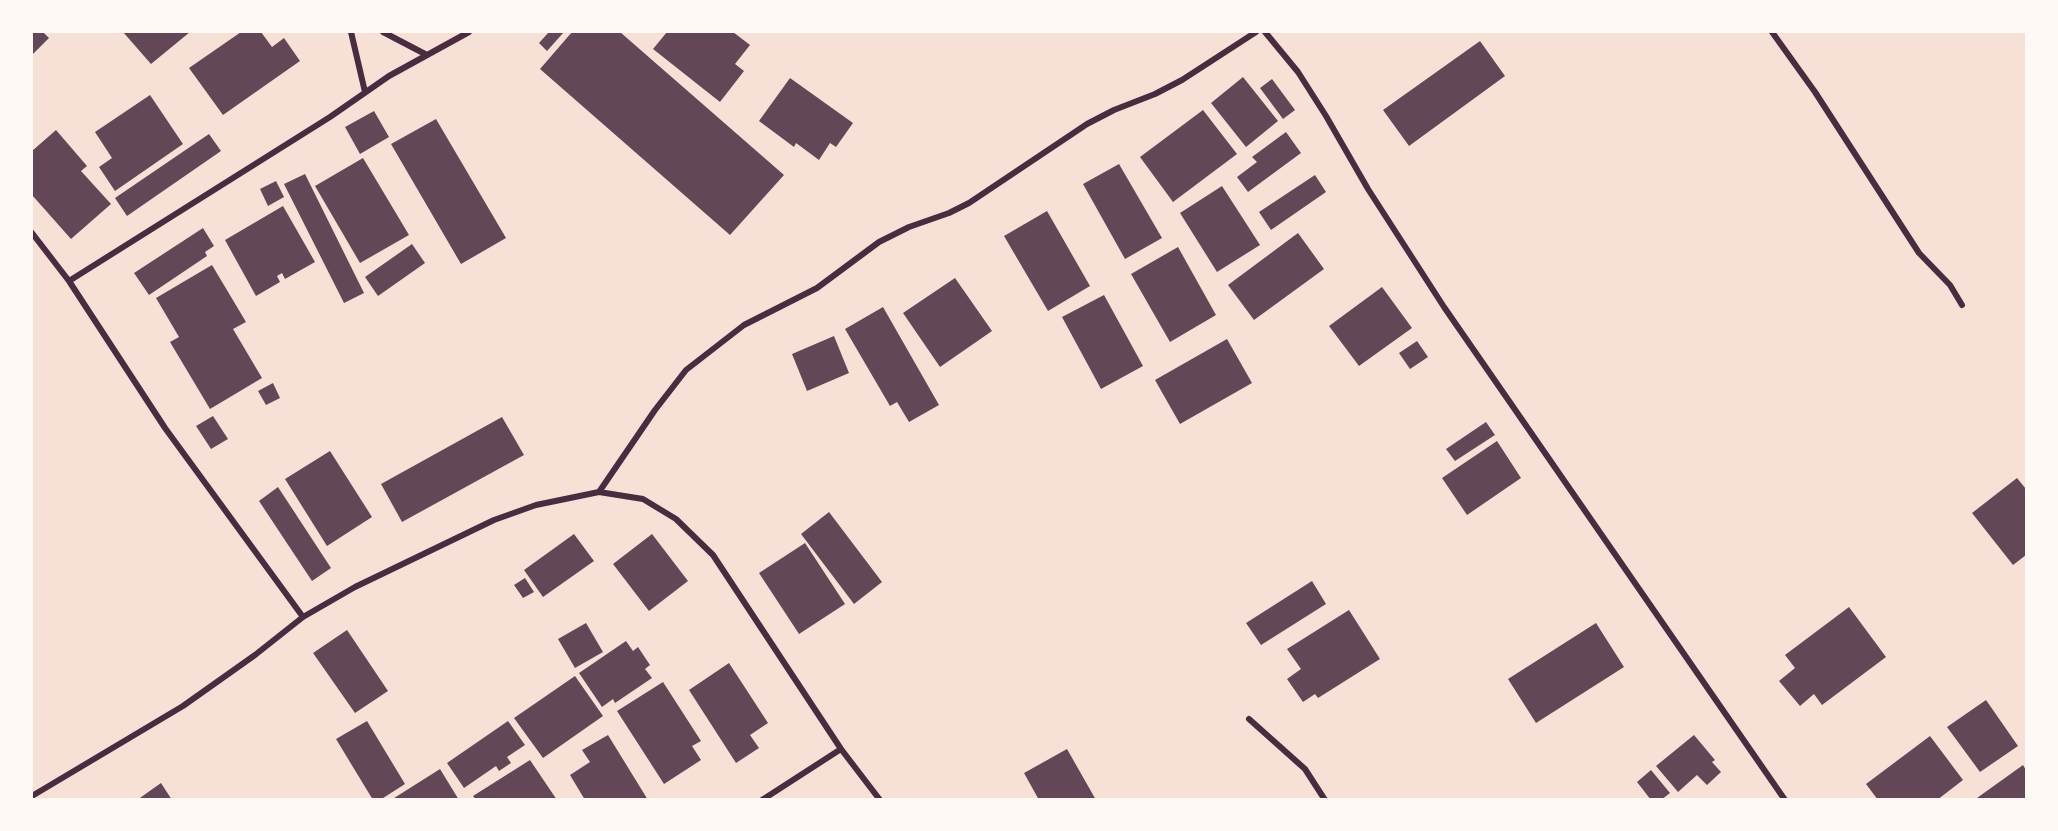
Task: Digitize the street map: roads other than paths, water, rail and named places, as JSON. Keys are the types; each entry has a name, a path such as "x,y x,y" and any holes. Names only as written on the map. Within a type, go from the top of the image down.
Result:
{"street":[{"path":"351,32 365,92"},
{"path":"383,32 426,55"},
{"path":"69,281 330,117 389,76 469,32"},
{"path":"599,492 655,410 686,370 744,325 817,288 879,242 909,227 949,213 969,203 1087,124 1182,80 1256,32"},
{"path":"1265,32 1298,72 1368,189 1444,308 1785,800"},
{"path":"1772,32 1815,92 1919,253 1950,285 1962,304"},
{"path":"32,233 69,281 165,428 303,617"},
{"path":"32,796 183,706 255,655 303,617 355,587 494,520 537,505 599,492 643,499 676,519 713,555 841,749 880,800"},
{"path":"1249,719 1305,769 1325,800"},
{"path":"762,800 841,749"}]}
